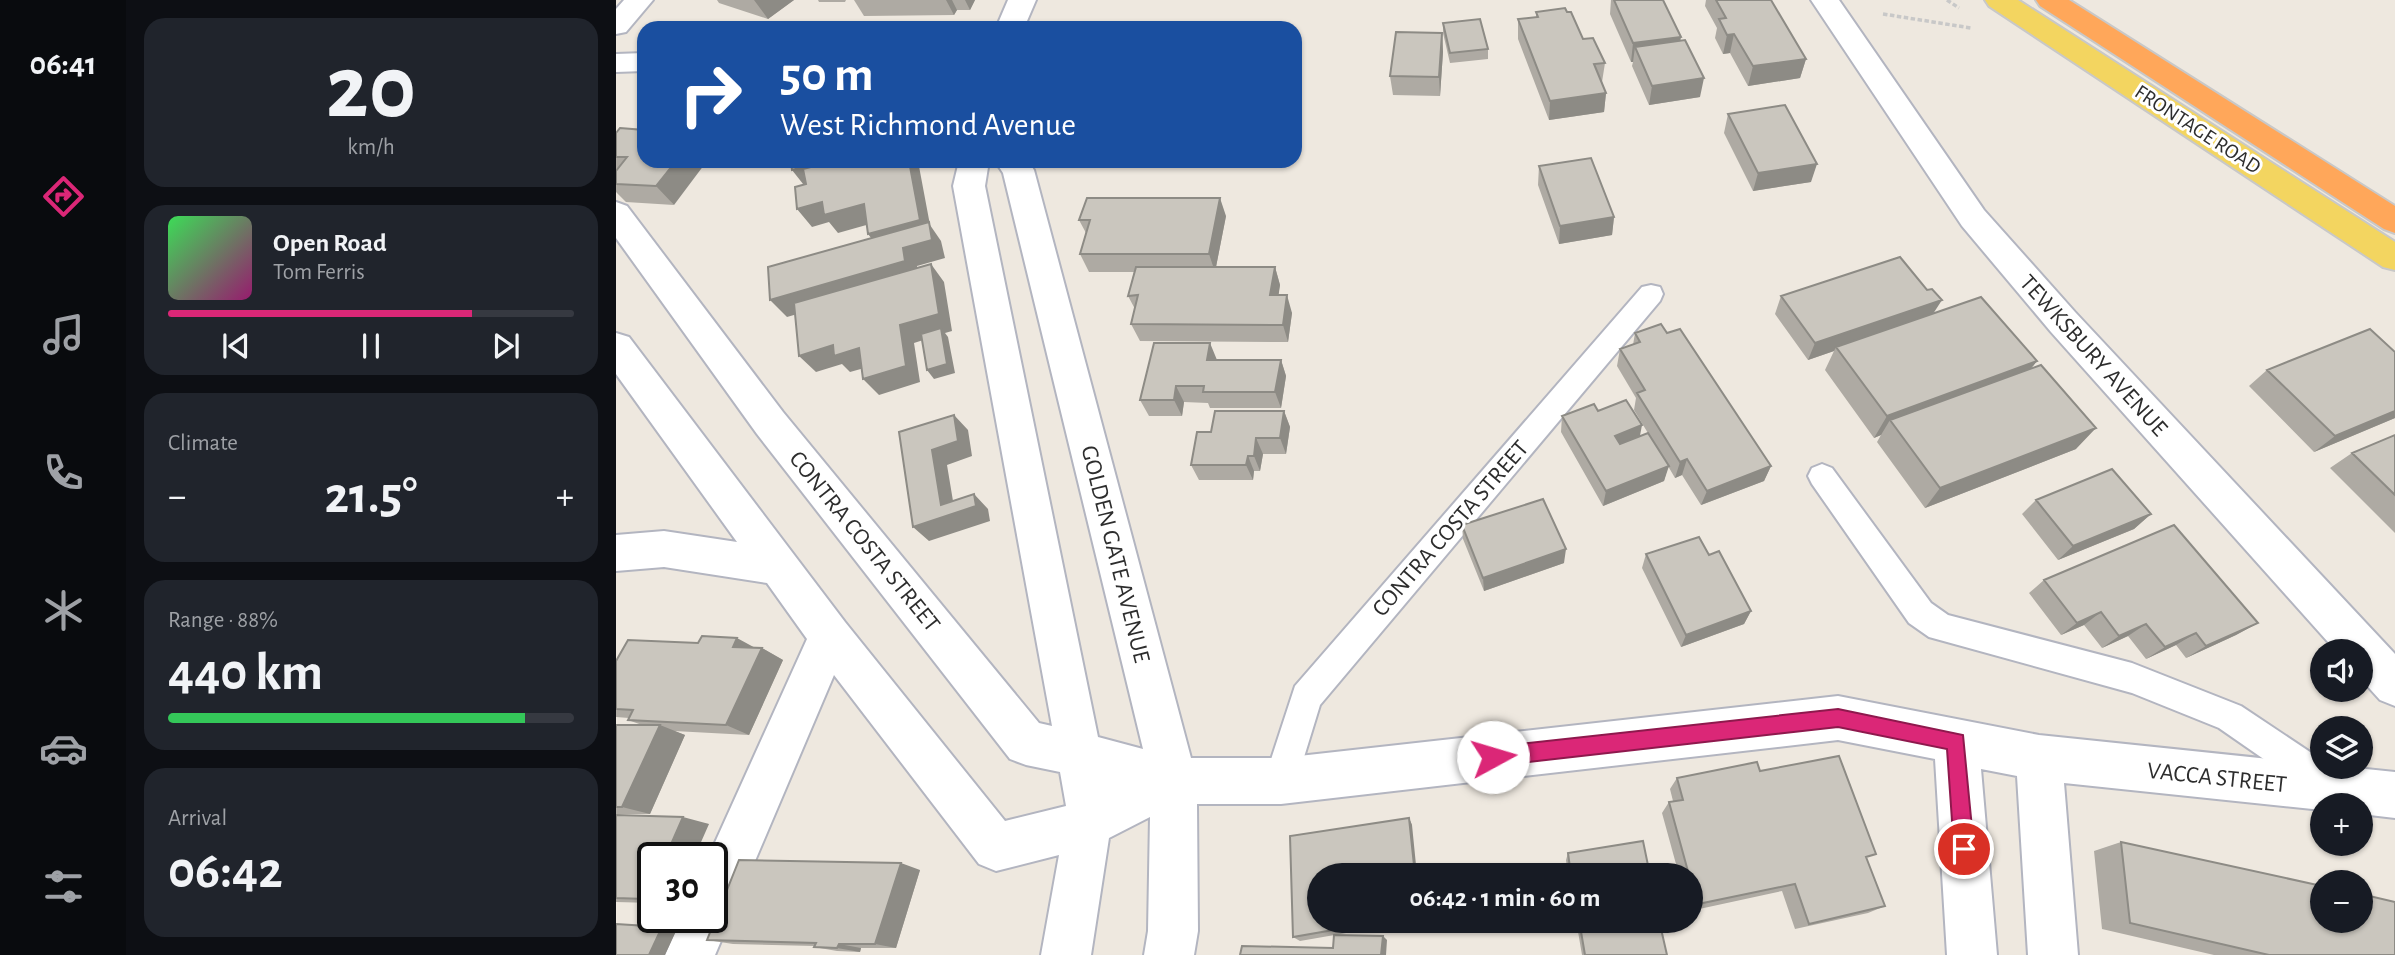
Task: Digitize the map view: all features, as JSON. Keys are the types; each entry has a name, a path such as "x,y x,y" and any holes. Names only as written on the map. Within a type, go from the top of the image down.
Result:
{"highway":[{"path":"2049,0 2395,221"}],"main road":[{"name":"FRONTAGE ROAD","path":"1999,0 2395,258"}],"street":[{"path":"616,26 639,0"},
{"path":"1013,21 1022,0"},
{"name":"TEWKSBURY AVENUE","path":"1825,0 1973,218 2063,322 2395,685"},
{"path":"616,63 637,62"},
{"path":"972,168 968,186 1090,809 1066,955"},
{"name":"GOLDEN GATE AVENUE","path":"1016,168 1193,782 1169,955"},
{"name":"CONTRA COSTA STREET","path":"616,214 770,423 1026,743 1193,782"},
{"path":"616,347 830,636 996,847 1088,824 1193,782"},
{"path":"616,553 664,550 780,567"},
{"path":"728,869 830,636"},
{"name":"VACCA STREET","path":"1193,782 1280,780 1838,718 2039,758 2395,796"},
{"path":"1956,742 1972,955"},
{"path":"2039,758 2053,955"},
{"path":"691,955 700,933"}],"lane":[{"name":"CONTRA COSTA STREET","path":"1280,780 1306,697 1651,294"},
{"path":"1822,476 1920,613 1940,627 2133,678 2230,717 2337,790"}],"path":[{"path":"1874,12 1981,30"}],"building":[{"path":"1614,0 1663,0 1681,37 1633,43"},
{"path":"1716,0 1771,0 1806,59 1753,66 1734,34 1727,35 1719,19 1726,18"},
{"path":"1565,8 1567,12 1571,12 1583,39 1593,38 1605,63 1594,64 1606,93 1550,101 1518,19 1538,17 1536,12"},
{"path":"1480,19 1488,49 1450,53 1443,23"},
{"path":"1396,32 1442,33 1439,77 1390,76"},
{"path":"1685,40 1704,78 1652,86 1635,47"},
{"path":"1785,105 1817,164 1758,173 1728,114"},
{"path":"620,128 637,129 637,168 670,168 656,186 616,184 616,171 627,157 616,157 616,133"},
{"path":"1591,158 1614,217 1560,226 1539,166"},
{"path":"910,168 920,220 868,234 864,204 824,215 822,202 797,209 795,187 806,184 803,169"},
{"path":"1087,198 1220,198 1209,254 1080,254 1090,220 1079,220"},
{"path":"929,222 932,240 903,248 905,261 770,300 768,267"},
{"path":"1900,257 1927,290 1932,289 1942,300 1815,343 1781,296"},
{"path":"931,264 939,314 900,325 906,366 863,379 859,348 834,356 833,345 799,356 794,303"},
{"path":"1136,267 1275,267 1270,295 1287,295 1283,325 1131,324 1138,295 1128,296"},
{"path":"1981,297 2037,361 1887,416 1836,347"},
{"path":"1661,324 1667,333 1680,329 1771,466 1707,491 1687,459 1680,462 1637,393 1645,390 1620,349 1640,342 1635,333"},
{"path":"941,328 947,364 927,370 921,334"},
{"path":"2370,329 2395,352 2395,411 2335,436 2267,370"},
{"path":"1154,343 1210,343 1207,360 1281,360 1275,392 1203,392 1204,386 1176,386 1174,400 1140,400"},
{"path":"2041,365 2096,428 1940,488 1890,420"},
{"path":"1626,400 1642,425 1615,436 1620,444 1648,433 1669,466 1606,491 1562,416 1594,404 1598,411"},
{"path":"1215,411 1284,411 1280,438 1256,438 1254,456 1248,456 1246,465 1191,465 1197,432 1211,432"},
{"path":"954,415 958,441 932,450 941,505 974,494 976,506 913,527 899,432"},
{"path":"2395,435 2395,495 2352,453"},
{"path":"2112,469 2151,514 2073,546 2036,500"},
{"path":"1543,499 1566,549 1483,578 1462,525"},
{"path":"2174,525 2258,623 2206,646 2196,633 2165,647 2146,624 2119,636 2101,612 2077,623 2044,580"},
{"path":"1699,537 1709,555 1719,551 1751,611 1686,635 1646,554"},
{"path":"702,636 737,638 733,647 762,648 726,725 628,720 633,710 616,709 616,661 628,640 698,643"},
{"path":"616,725 660,725 622,807 616,807"},
{"path":"1839,756 1876,854 1866,857 1885,906 1809,924 1795,884 1703,903 1703,863 1686,863 1669,802 1683,800 1677,778 1757,762 1760,771"},
{"path":"616,815 683,817 672,842 637,842 637,899 616,898"},
{"path":"1409,818 1414,863 1307,863 1307,933 1316,933 1293,937 1290,836"},
{"path":"1643,841 1648,863 1569,863 1568,853"},
{"path":"2121,842 2310,883 2310,933 2373,933 2373,897 2395,902 2395,955 2269,955 2130,923"},
{"path":"739,860 901,863 875,944 839,944 837,948 814,947 816,943 707,940 710,933 728,933 728,888"},
{"path":"616,924 637,925 637,933 659,933 649,955 616,955"},
{"path":"1581,933 1662,933 1667,955 1585,955"},
{"path":"1334,935 1383,936 1381,955 1240,955 1242,946 1333,948"}],"route":[{"path":"1493,757 1838,718 1956,742 1964,849"}]}
